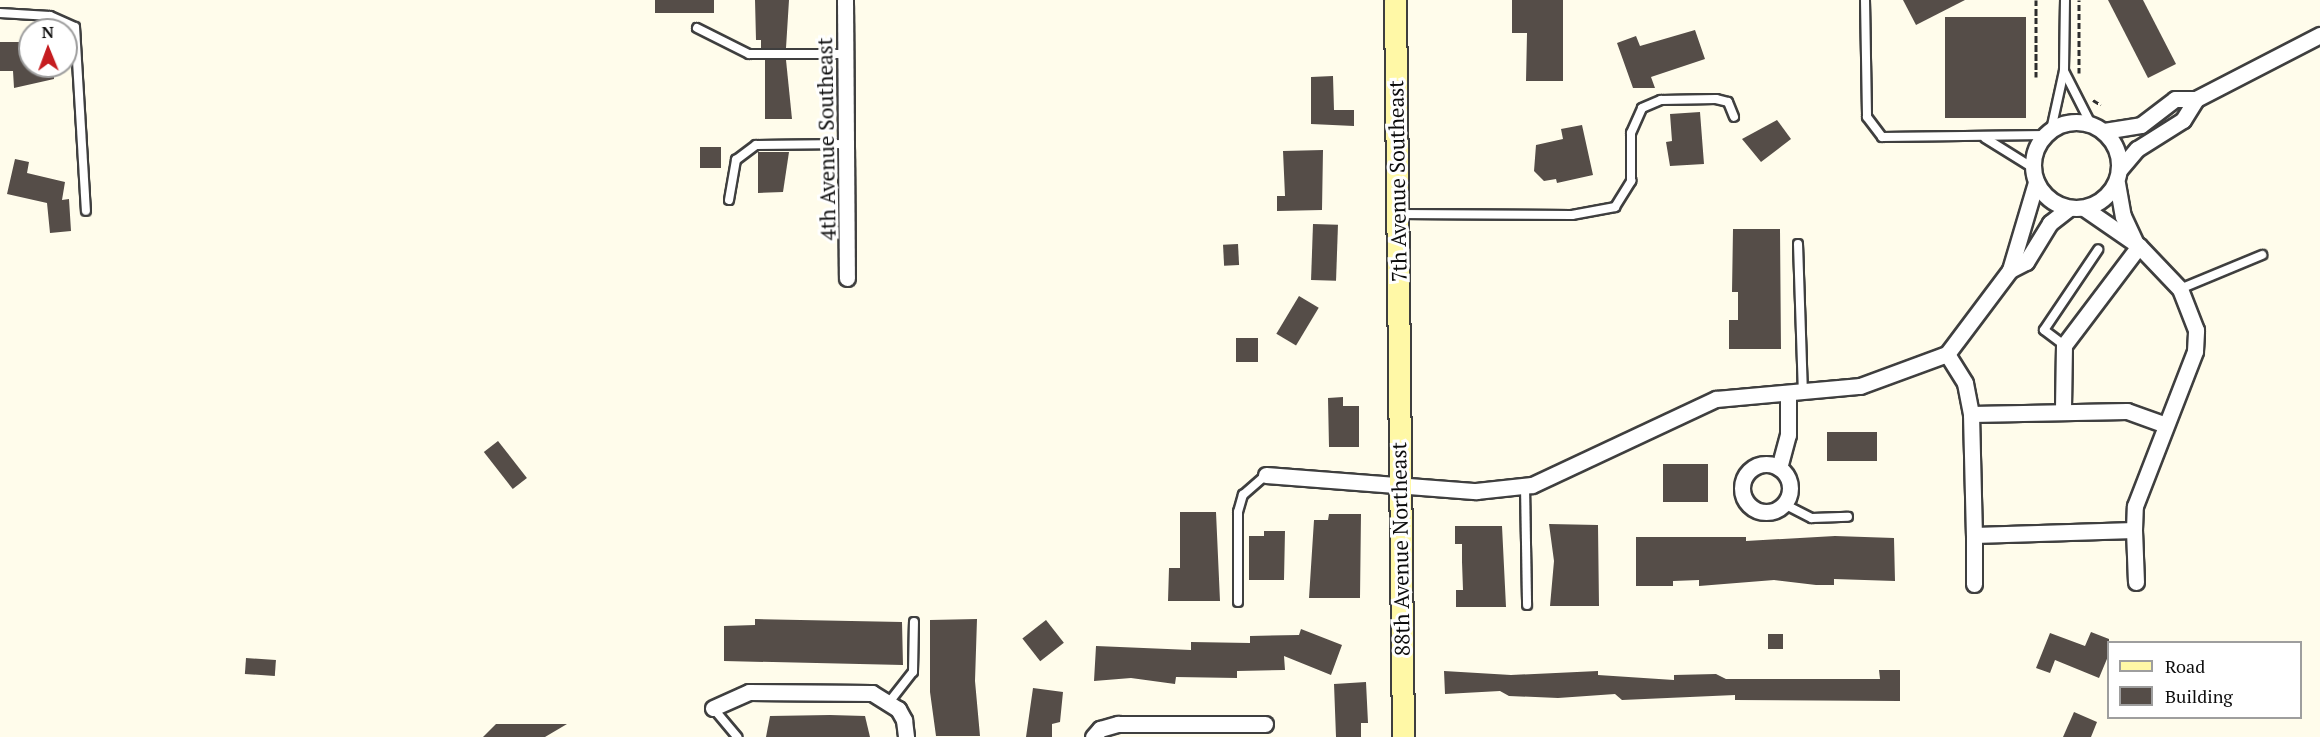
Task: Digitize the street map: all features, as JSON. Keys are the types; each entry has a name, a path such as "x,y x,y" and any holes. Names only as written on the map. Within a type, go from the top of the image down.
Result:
{"street":[{"name":"4th Avenue Southeast","path":"845,0 848,144 847,278"},
{"name":"7th Avenue Southeast","path":"1395,0 1399,214 1397,361"},
{"path":"1266,476 1476,491 1525,486 1597,459 1716,399 1860,386 1947,354 2010,270 2034,175 2034,153 2048,132 2071,122 2125,131 2141,125 2175,99 2196,99 2320,35"},
{"path":"2010,270 2026,262 2050,223 2076,208 2098,204 2137,150 2183,120 2196,99"},
{"path":"2098,128 2119,155 2118,176 2137,244"},
{"path":"2034,175 2055,204 2076,208 2137,244 2180,289 2194,323 2195,351 2135,506 2136,582"},
{"path":"2063,412 2064,345 2137,244"},
{"path":"1947,354 1965,383 1971,414 1974,584"},
{"name":"88th Avenue Northeast","path":"1397,361 1402,737"},
{"path":"1779,468 1764,464 1750,470 1742,490 1748,504 1762,512 1784,504 1790,489 1779,468 1796,393"},
{"path":"1971,414 2127,411 2166,425"},
{"path":"1974,536 2134,530"},
{"path":"713,708 749,692 872,693 890,701 904,720 906,737"},
{"path":"1093,737 1101,729 1118,724 1265,724"}],"lane":[{"path":"1865,0 1867,117 1871,127 1882,137 1897,140 2048,132 2064,71 2065,0"},
{"path":"0,13 50,16 75,27 86,211"},
{"path":"697,28 749,54 846,54"},
{"path":"2064,71 2098,128"},
{"path":"1399,214 1572,215 1615,207 1631,181 1631,134 1641,108 1661,99 1716,99 1728,102 1734,117"},
{"path":"1984,137 2034,175"},
{"path":"729,200 736,160 756,145 848,144"},
{"path":"1796,393 1798,243"},
{"path":"2064,345 2044,330 2098,250"},
{"path":"2180,289 2262,255"},
{"path":"1239,602 1238,512 1243,495 1266,476"},
{"path":"1525,486 1527,605"},
{"path":"1784,504 1812,518 1848,518"},
{"path":"890,701 913,672 914,622"},
{"path":"713,708 737,737"}],"path":[{"path":"2036,0 2036,77"},
{"path":"2079,0 2079,75 2084,85"},
{"path":"2089,95 2101,105"}],"building":[{"path":"655,0 714,0 714,13 655,13"},
{"path":"755,0 789,0 786,48 761,48 761,40 756,40"},
{"path":"1512,0 1563,0 1563,81 1526,81 1527,33 1512,33"},
{"path":"1903,0 1965,0 1916,25"},
{"path":"2108,0 2143,0 2176,64 2148,78"},
{"path":"1945,17 2026,17 2026,118 1945,118"},
{"path":"1695,30 1705,59 1651,77 1655,88 1633,88 1617,43 1636,36 1640,46"},
{"path":"0,42 18,42 18,78 54,79 14,88 13,71 0,71"},
{"path":"765,60 786,60 792,119 765,119"},
{"path":"1333,76 1334,110 1354,110 1354,126 1311,124 1311,77"},
{"path":"1700,112 1704,164 1670,166 1666,142 1672,141 1670,114"},
{"path":"1777,120 1791,139 1761,162 1742,139"},
{"path":"1582,125 1593,175 1557,183 1556,179 1544,181 1534,171 1536,145 1563,139 1561,129"},
{"path":"700,147 721,147 721,168 700,168"},
{"path":"1323,150 1322,210 1277,211 1277,196 1285,196 1283,151"},
{"path":"758,152 789,152 783,192 758,193"},
{"path":"15,159 29,162 27,173 65,182 62,200 69,199 71,231 50,233 47,203 7,194"},
{"path":"1313,224 1338,225 1336,281 1311,280"},
{"path":"1733,229 1780,229 1781,349 1729,349 1729,320 1738,320 1738,292 1732,292"},
{"path":"1238,244 1239,265 1224,266 1223,245"},
{"path":"1299,296 1319,308 1296,346 1276,334"},
{"path":"1236,338 1258,338 1258,362 1236,362"},
{"path":"1343,397 1343,406 1359,406 1359,447 1329,447 1328,398"},
{"path":"1827,432 1877,432 1877,461 1827,461"},
{"path":"498,441 527,478 513,489 484,452"},
{"path":"1663,464 1708,464 1708,502 1663,502"},
{"path":"1180,512 1216,512 1220,601 1168,601 1169,568 1180,568"},
{"path":"1329,514 1361,514 1360,598 1309,598 1314,520 1328,520"},
{"path":"1549,524 1598,525 1599,606 1550,606 1554,561"},
{"path":"1455,526 1502,526 1506,607 1456,607 1456,590 1463,590 1462,544 1455,544"},
{"path":"1264,531 1285,531 1284,580 1249,580 1249,536 1264,536"},
{"path":"1835,536 1894,538 1895,581 1834,579 1834,585 1816,585 1774,580 1699,586 1699,580 1673,581 1673,586 1636,586 1636,537 1746,537 1746,541"},
{"path":"755,619 902,622 903,665 724,661 724,626 755,625"},
{"path":"977,619 975,681 980,736 936,736 930,692 930,620"},
{"path":"1046,620 1064,643 1040,661 1022,638"},
{"path":"1301,629 1342,645 1331,675 1284,656 1285,670 1237,671 1237,678 1176,677 1175,684 1131,678 1094,681 1096,646 1191,650 1191,642 1250,643 1250,636 1299,635"},
{"path":"2091,632 2109,639 2107,659 2099,678 2055,660 2050,673 2036,668 2050,633 2085,646"},
{"path":"1768,634 1783,634 1783,649 1768,649"},
{"path":"246,658 276,660 275,676 245,674"},
{"path":"1879,670 1900,670 1900,701 1735,700 1735,695 1622,700 1615,694 1558,698 1509,696 1500,691 1445,694 1444,671 1511,675 1598,671 1598,675 1674,680 1674,675 1716,674 1726,679 1880,679"},
{"path":"1366,682 1368,723 1361,723 1361,737 1336,737 1334,684"},
{"path":"1033,688 1063,692 1060,722 1052,724 1052,737 1026,737"},
{"path":"2074,712 2097,722 2091,737 2063,737"},
{"path":"770,716 865,716 870,737 766,737"},
{"path":"496,724 567,724 545,737 483,737"}]}
